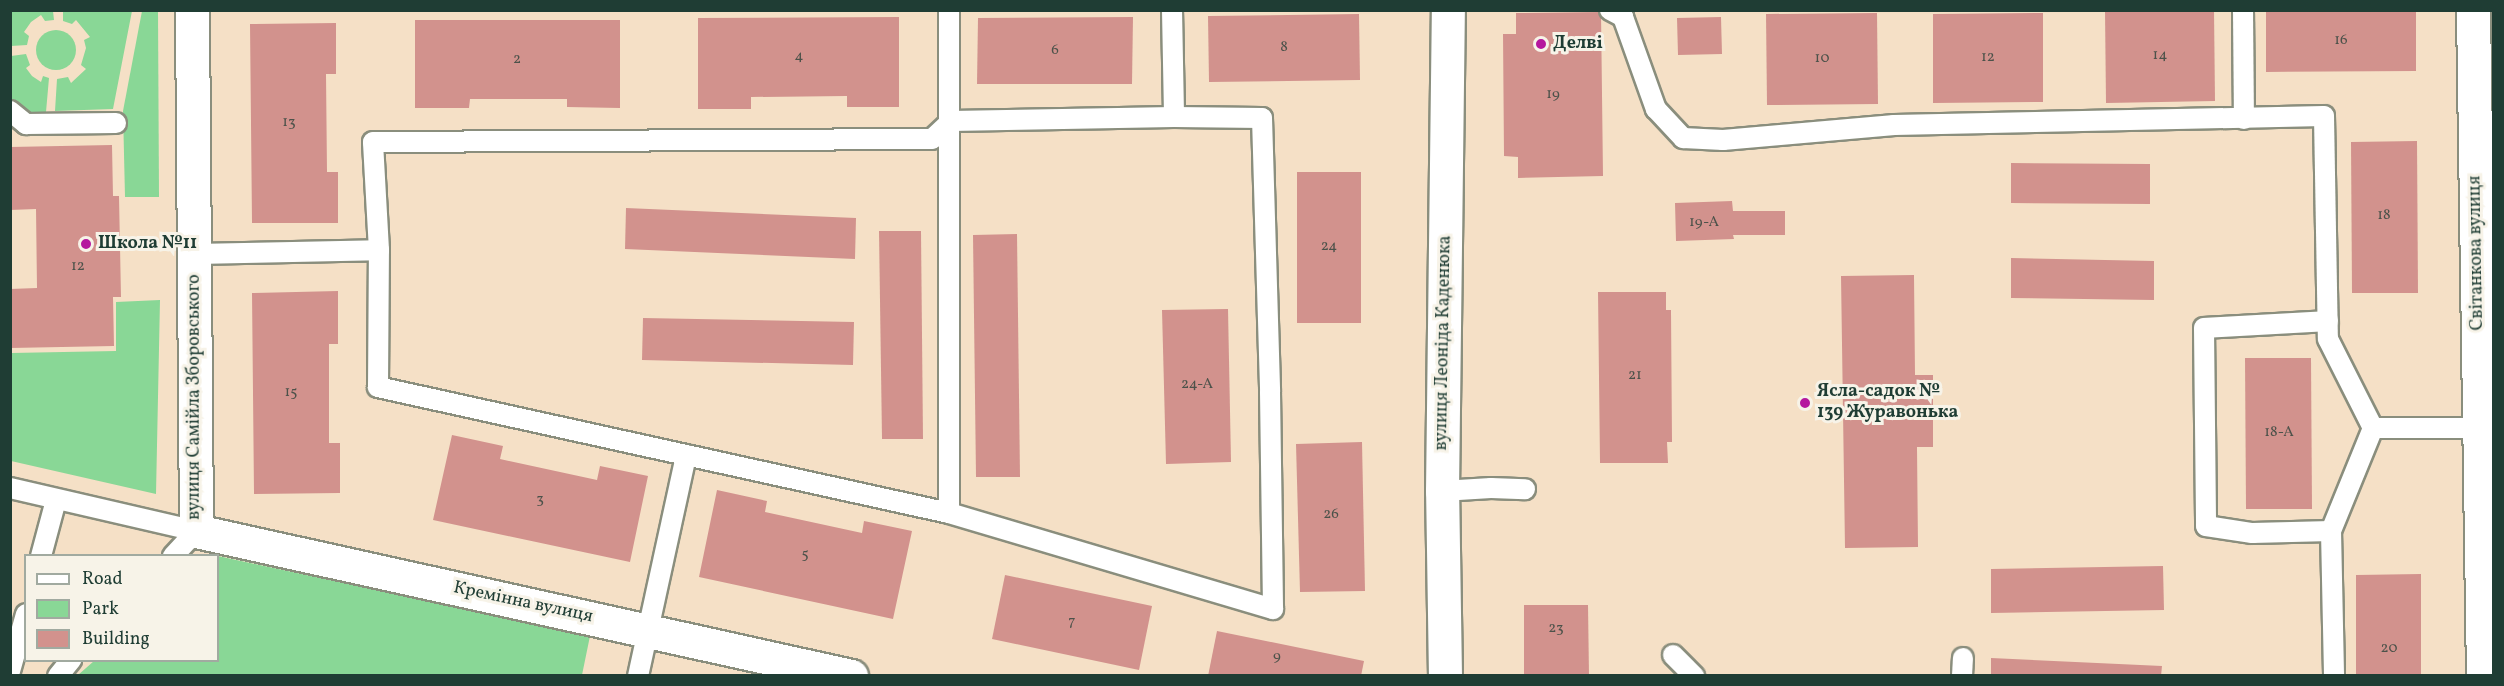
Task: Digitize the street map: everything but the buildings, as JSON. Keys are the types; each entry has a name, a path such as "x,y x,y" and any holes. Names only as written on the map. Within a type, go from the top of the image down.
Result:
{"street":[{"name":"вулиця Самійла Зборовського","path":"192,10 196,531"},
{"name":"вулиця Леоніда Каденюка","path":"1445,675 1443,491 1448,10"},
{"name":"Світанкова вулиця","path":"2473,10 2483,675"},
{"name":"Кремінна вулиця","path":"196,531 851,675"}],"lane":[{"path":"949,10 951,120 949,513"},
{"path":"1172,10 1174,117"},
{"path":"1610,10 1623,17 1656,109 1683,138 1723,140 1894,125 2324,116 2328,339 2373,428 2331,531 2334,675"},
{"path":"2243,10 2244,119"},
{"path":"10,111 26,124 116,123"},
{"path":"1174,117 1262,118 1270,392 1273,609 949,513 378,387 379,250 373,142 932,139 951,120 1174,117"},
{"path":"194,254 379,250"},
{"path":"2328,321 2204,328 2206,526 2252,533 2331,531"},
{"path":"2373,428 2479,428"},
{"path":"638,675 686,455"},
{"path":"10,488 196,531"},
{"path":"1443,491 1525,489"},
{"path":"41,554 56,500"},
{"path":"173,554 196,531"},
{"path":"10,671 24,621"},
{"path":"1673,655 1694,675"},
{"path":"58,675 69,662"}],"green space":[{"path":"11,10 53,11 54,20 45,21 41,15 31,22 24,32 29,36 27,45 11,46"},
{"path":"63,11 132,11 113,109 55,111 57,79 68,77 71,83 86,69 81,65 86,48 84,40 90,37 76,20 72,24 63,21"},
{"path":"142,11 158,11 159,197 125,197 123,111"},
{"path":"56,30 70,36 76,50 70,64 56,70 42,64 36,50 42,36"},
{"path":"26,54 30,65 26,68 32,76 41,82 43,76 49,78 46,112 25,112 11,99 11,56"},
{"path":"160,300 156,494 11,461 11,353 116,351 116,302"},
{"path":"219,556 590,636 582,675 78,675 93,662 219,662"}],"place":[{"name":"Делві","path":"1541,44"},
{"name":"Школа №11","path":"86,244"},
{"name":"Ясла-садок № 139 Журавонька","path":"1805,403"}]}
